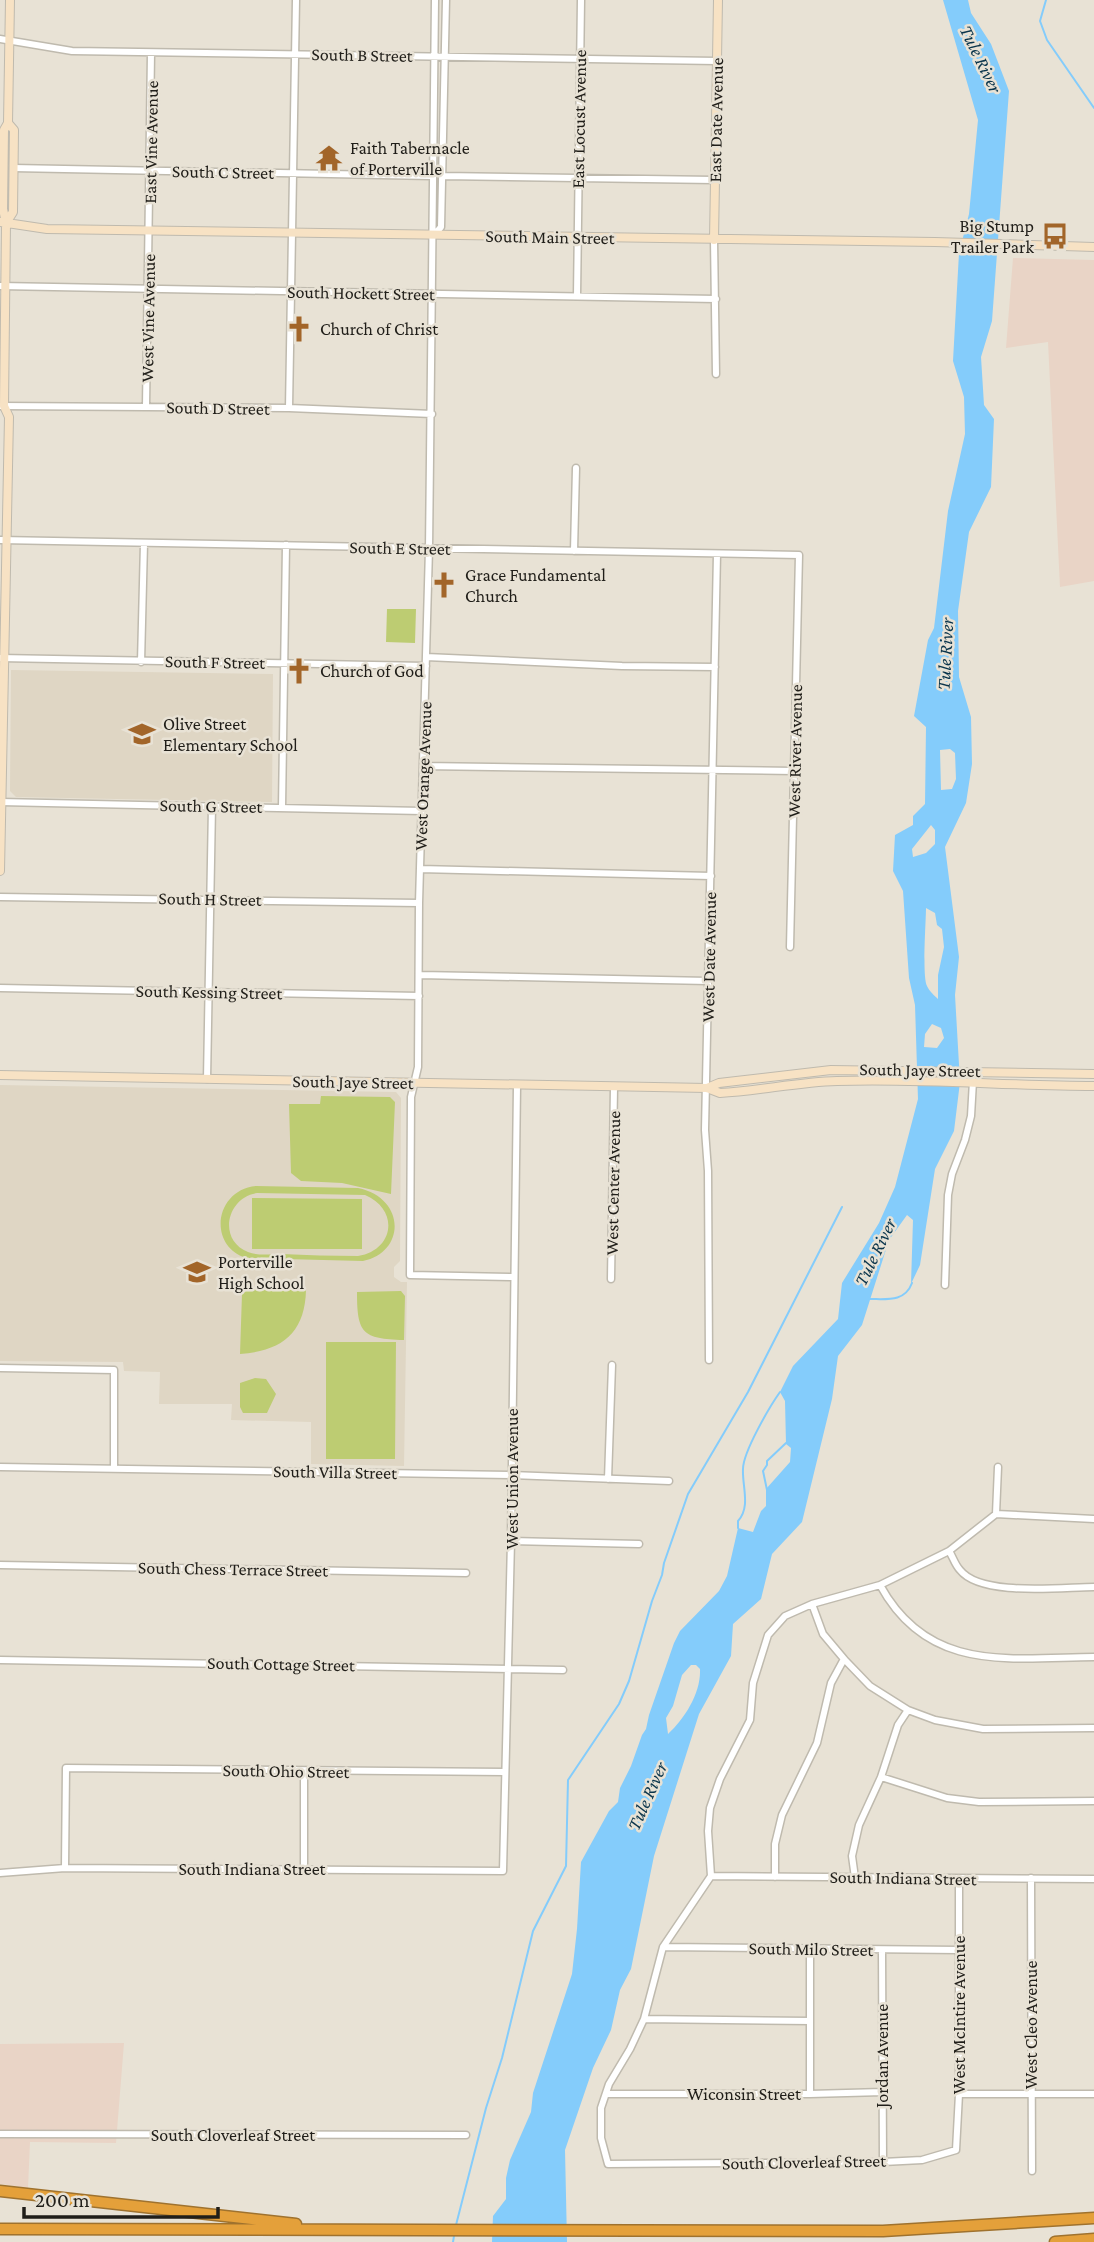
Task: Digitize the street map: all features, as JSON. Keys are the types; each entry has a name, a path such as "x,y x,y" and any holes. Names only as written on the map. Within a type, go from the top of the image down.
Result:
{"highway":[{"path":"0,2191 279,2221 330,2230"},
{"path":"1032,2222 1094,2212"},
{"path":"0,2229 883,2231 1094,2218"},
{"path":"1055,2242 1094,2239"}],"main road":[{"path":"0,870 3,540 9,417 1,409 3,209 5,40 10,0"},
{"name":"East Date Avenue","path":"714,240 718,0"},
{"path":"3,222 13,212 14,130 4,123"},
{"name":"South Main Street","path":"3,222 47,229 935,242 1094,247"},
{"name":"South Jaye Street","path":"707,1088 719,1083 831,1070 972,1070 1094,1074"},
{"name":"South Jaye Street","path":"0,1075 707,1088 720,1093 829,1081 971,1081 1035,1086 1094,1086"}],"street":[{"path":"289,408 296,0"},
{"path":"435,0 431,227 434,235 441,227 446,0"},
{"name":"East Locust Avenue","path":"577,296 581,0"},
{"name":"South B Street","path":"5,40 28,46 72,51 717,61"},
{"name":"East Vine Avenue","path":"150,230 151,53"},
{"name":"South C Street","path":"13,168 432,176"},
{"path":"443,176 714,180"},
{"name":"West Vine Avenue","path":"146,407 150,230"},
{"name":"West Orange Avenue","path":"434,235 419,903 418,1067 411,1097 410,1275 514,1277"},
{"path":"714,240 716,374"},
{"name":"South Hockett Street","path":"3,286 716,299"},
{"name":"South D Street","path":"1,409 289,408 432,414"},
{"path":"573,551 576,468"},
{"name":"South E Street","path":"3,540 799,555"},
{"path":"142,662 144,543"},
{"path":"282,807 286,545"},
{"name":"West Date Avenue","path":"709,1360 708,981 718,554"},
{"name":"West River Avenue","path":"790,947 799,555"},
{"path":"426,657 622,666 715,667"},
{"name":"South F Street","path":"2,658 426,666"},
{"path":"423,766 794,771"},
{"name":"South G Street","path":"1,802 422,811"},
{"path":"207,1079 212,806"},
{"path":"420,869 711,876"},
{"name":"South H Street","path":"0,897 419,903"},
{"path":"419,975 708,981"},
{"name":"South Kessing Street","path":"0,988 419,996"},
{"path":"945,1284 948,1195 952,1174 968,1128 971,1081"},
{"name":"West Union Avenue","path":"503,1871 512,1541 517,1086"},
{"name":"West Center Avenue","path":"611,1279 614,1087"},
{"path":"608,1479 612,1365"},
{"path":"0,1368 114,1370 114,1468"},
{"name":"South Villa Street","path":"0,1467 511,1475 669,1481"},
{"path":"996,1514 998,1467"},
{"path":"606,2094 644,2020 663,1947 711,1876 708,1831 710,1808 720,1779 750,1720 751,1690 768,1636 785,1616 811,1604 880,1585 949,1551 996,1514 1094,1518"},
{"path":"512,1541 639,1544"},
{"path":"949,1551 960,1572 979,1583 1001,1587 1094,1587"},
{"name":"South Chess Terrace Street","path":"0,1564 466,1573"},
{"path":"880,1585 891,1606 922,1636 938,1645 997,1658 1094,1657"},
{"path":"811,1604 823,1634 844,1659 870,1686 908,1710 935,1720 983,1729 1094,1728"},
{"path":"775,1877 775,1844 782,1815 817,1743 831,1683 844,1659"},
{"name":"South Cottage Street","path":"0,1660 563,1670"},
{"path":"855,1878 852,1856 859,1825 881,1777 898,1725 908,1710"},
{"name":"South Ohio Street","path":"65,1868 66,1769 505,1772"},
{"path":"304,1771 304,1869"},
{"path":"881,1777 947,1798 979,1802 1094,1801"},
{"name":"South Indiana Street","path":"0,1872 65,1868 503,1871"},
{"name":"South Indiana Street","path":"711,1876 1094,1879"},
{"name":"West Cleo Avenue","path":"1031,1878 1032,2171"},
{"name":"West McIntire Avenue","path":"956,2150 959,2094 959,1880"},
{"name":"South Milo Street","path":"663,1947 959,1950"},
{"path":"810,1949 810,2094"},
{"name":"Jordan Avenue","path":"882,1950 883,2162"},
{"path":"644,2020 810,2021"},
{"name":"Wiconsin Street","path":"606,2094 883,2092"},
{"name":"South Cloverleaf Street","path":"606,2094 601,2108 601,2138 608,2164 883,2162 922,2160 956,2150"},
{"path":"959,2094 1094,2094"},
{"name":"South Cloverleaf Street","path":"0,2134 466,2135"}],"shaded area":[{"path":"1013,258 1094,260 1094,581 1060,587 1048,342 1006,348"},
{"name":"Olive Street Elementary School","path":"11,670 273,674 272,802 16,797 10,791"},
{"name":"Porterville High School","path":"0,1085 396,1092 401,1098 400,1261 394,1267 394,1277 401,1282 407,1282 404,1466 311,1464 311,1422 231,1420 232,1404 159,1404 160,1372 124,1371 123,1362 0,1361"},
{"path":"124,2043 116,2143 30,2142 28,2188 0,2184 0,2044"}],"green space":[{"path":"387,609 416,609 415,643 386,642"},
{"path":"321,1096 390,1097 395,1102 391,1194 342,1183 301,1181 291,1173 289,1104 320,1104"},
{"path":"256,1186 358,1188 385,1202 395,1225 393,1237 377,1256 363,1261 246,1258 225,1242 221,1231 225,1207 232,1197 242,1190","holes":["257,1193 365,1195 384,1210 388,1229 379,1246 358,1256 252,1253 238,1246 229,1229 233,1210 239,1202"]},
{"path":"252,1198 362,1199 362,1249 252,1249"},
{"path":"249,1289 306,1290 305,1305 296,1328 279,1344 268,1349 240,1354 242,1294"},
{"path":"401,1291 405,1296 404,1340 379,1338 365,1331 358,1317 357,1292"},
{"path":"326,1342 396,1342 395,1459 326,1459"},
{"path":"255,1378 266,1379 276,1394 267,1413 243,1413 240,1407 240,1383"}],"water":[{"name":"Tule River","path":"943,0 968,0 971,13 991,44 1009,91 992,321 981,357 984,405 994,419 991,487 969,532 958,611 959,677 971,717 972,764 966,803 945,847 959,957 955,995 960,1082 954,1131 935,1169 920,1265 911,1284 913,1220 907,1215 889,1240 862,1325 838,1356 832,1399 802,1522 772,1554 761,1599 733,1624 731,1656 699,1714 654,1856 631,1969 620,1990 611,2030 593,2068 565,2150 567,2242 492,2242 493,2216 506,2199 506,2178 510,2160 531,2112 533,2093 572,1974 581,1862 609,1811 618,1802 620,1788 646,1729 680,1631 719,1591 727,1576 738,1528 753,1532 761,1511 766,1506 766,1489 790,1462 791,1448 786,1444 785,1401 780,1392 793,1366 838,1319 842,1283 879,1223 895,1187 918,1099 915,1005 909,978 903,891 893,871 895,835 913,825 913,816 925,804 926,727 914,716 928,640 934,628 948,511 965,434 964,397 953,361 959,253 969,214 978,120","holes":["950,749 955,753 956,779 952,789 941,790 940,750","931,825 935,830 935,844 926,853 913,857 912,849","926,908 935,913 937,925 942,929 944,947 938,975 938,999 927,986 924,961","932,1024 941,1028 944,1038 937,1048 924,1047 925,1034","691,1665 696,1665 700,1669 700,1678 695,1696 686,1713 668,1734 666,1718 673,1706 682,1675"]}],"waterway":[{"path":"1046,0 1040,21 1047,40 1094,108"},
{"path":"456,2225 486,2108 502,2058 533,1931 566,1866 568,1780 619,1704 629,1681 652,1601 688,1494 748,1392 842,1207"},
{"path":"870,1299 900,1296 905,1294 912,1283"},
{"path":"738,1528 745,1503 744,1461 758,1429 780,1392"},
{"path":"767,1490 763,1471 767,1461 786,1443"},
{"path":"453,2242 454,2236"}],"place":[{"name":"Faith Tabernacle of Porterville","path":"329,158"},
{"name":"Big Stump Trailer Park","path":"1055,236"},
{"name":"Church of Christ","path":"299,329"},
{"name":"Grace Fundamental Church","path":"444,585"},
{"name":"Church of God","path":"299,671"},
{"name":"Olive Street Elementary School","path":"142,734"},
{"name":"Porterville High School","path":"197,1272"}]}
